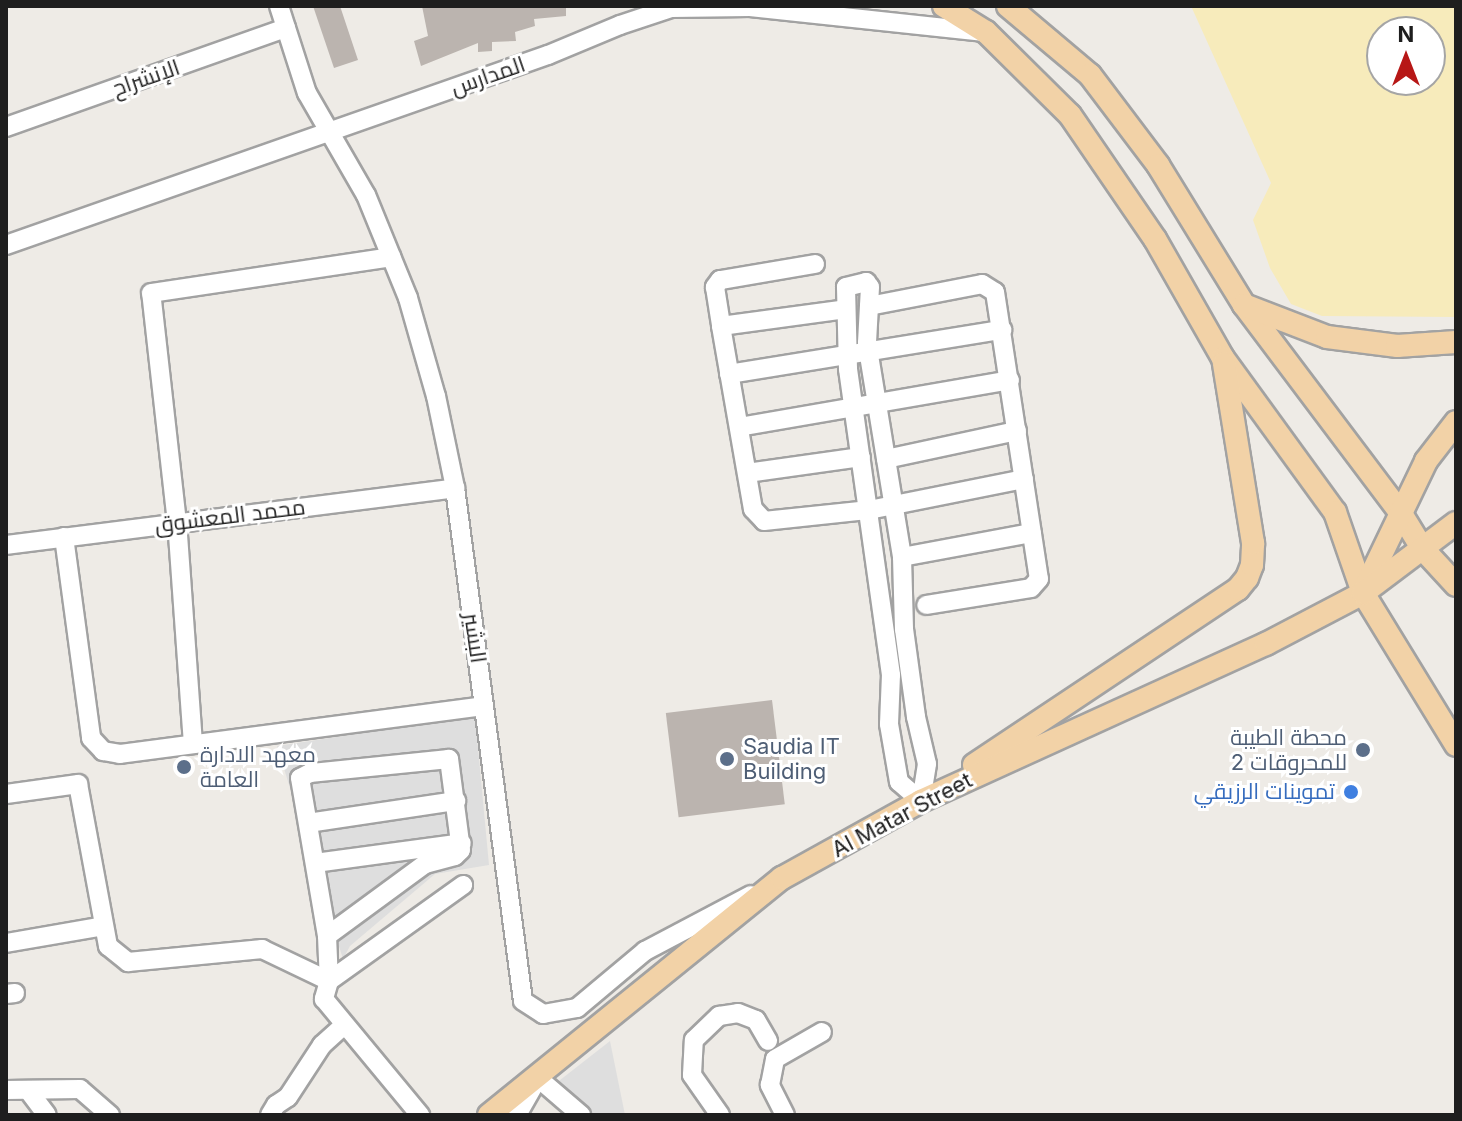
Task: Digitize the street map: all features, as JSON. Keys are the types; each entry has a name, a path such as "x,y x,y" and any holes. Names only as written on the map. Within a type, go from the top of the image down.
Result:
{"main road":[{"path":"944,6 986,32 1070,115 1155,239 1223,358 1335,512 1363,593 1456,745"},
{"path":"1008,6 1090,75 1158,165 1244,305 1400,512 1422,548 1456,585"},
{"path":"1244,305 1327,337 1397,346 1456,342"},
{"path":"921,801 1238,589 1247,578 1252,565 1253,543 1223,358"},
{"path":"1363,593 1426,461 1456,422"},
{"name":"Al Matar Street","path":"489,1115 782,878 921,801 1266,644 1363,593 1456,523"}],"street":[{"name":"البشير","path":"279,6 307,93 327,133 366,195 408,298 436,396 455,488 523,1001 543,1014 577,1008 645,951 782,878"},
{"path":"620,25 634,6"},
{"name":"المدارس","path":"6,245 548,55 671,8 750,7 986,32"},
{"name":"الإنشراح","path":"6,127 286,28"},
{"path":"193,744 177,523 151,293 391,257"},
{"path":"815,264 720,280 715,287 753,509 764,521 869,510 1024,479"},
{"path":"921,801 899,782 889,724 894,630 902,557 869,354 869,284 850,284 845,292 854,409 869,510 894,630 927,764 921,801"},
{"path":"869,306 982,284 995,292 1038,585 926,605"},
{"path":"721,326 846,309"},
{"path":"729,374 869,354 1002,330"},
{"path":"739,427 1010,380"},
{"path":"886,459 1017,431"},
{"path":"747,473 861,457"},
{"name":"محمد المعشوق","path":"6,545 455,488"},
{"path":"902,557 1032,533"},
{"path":"64,537 91,738 103,751 120,754 484,706"},
{"path":"889,724 916,717"},
{"path":"327,936 425,864 455,856 461,850 449,759 302,775 327,936 329,981 324,999 420,1115"},
{"path":"6,794 78,784 108,946 128,962 262,949 329,981"},
{"path":"308,823 456,801"},
{"path":"315,863 462,843"},
{"path":"329,981 463,885"},
{"path":"6,943 104,926"},
{"path":"720,1115 692,1075 694,1040 719,1016 738,1013 756,1020 768,1041"},
{"path":"270,1115 276,1105 288,1097 322,1045 344,1025"},
{"path":"785,1115 770,1085 775,1059 822,1032"},
{"path":"517,1115 539,1076 581,1115"},
{"path":"6,1090 80,1089 110,1115"},
{"path":"28,1090 47,1115"}],"sand":[{"path":"1191,6 1456,6 1456,317 1322,316 1291,304 1270,268 1253,220 1271,183"}],"shaded area":[{"path":"475,716 489,865 435,874 350,946 343,959 277,746"},
{"path":"610,1041 625,1115 589,1115 555,1084"}],"building":[{"path":"313,6 340,6 358,60 334,68"},
{"path":"422,6 566,6 566,16 534,19 535,26 515,32 516,41 492,42 492,51 478,52 478,43 421,66 414,41 428,36"},
{"path":"772,700 785,804 679,817 666,713"}],"place":[{"name":"محطة الطيبة 2 للمحروقات","path":"1363,750"},
{"name":"Saudia IT Building","path":"727,759"},
{"name":"معهد الادارة العامة","path":"184,767"},
{"name":"تموينات الرزيقي","path":"1351,792"}]}
